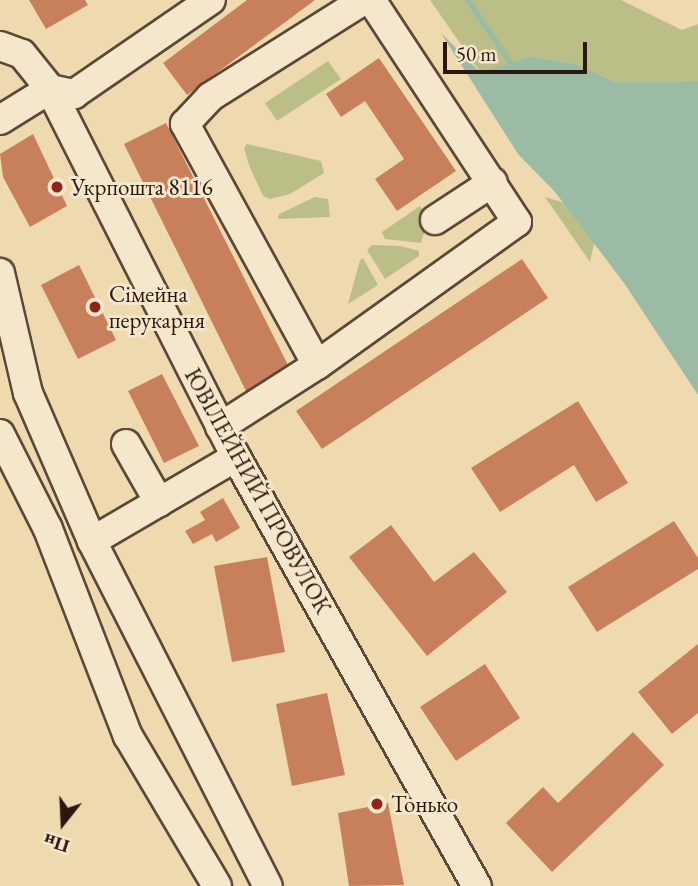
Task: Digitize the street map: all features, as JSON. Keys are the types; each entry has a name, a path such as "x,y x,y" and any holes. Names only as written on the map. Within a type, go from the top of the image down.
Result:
{"street":[{"path":"0,120 50,89 74,93 211,0"},
{"path":"317,365 185,124 210,97 364,0"},
{"path":"220,427 317,365 517,222 371,0"},
{"name":"ЮВІЛЕЙНИЙ ПРОВУЛОК","path":"0,46 22,54 50,89 236,457 477,886"},
{"path":"435,220 493,183"},
{"path":"0,273 28,393 92,541 268,886"},
{"path":"0,434 48,529 128,736 217,886"},
{"path":"126,444 159,502"},
{"path":"92,541 236,457"}],"green space":[{"path":"430,0 621,0 682,30 698,24 698,81 616,82 576,64 531,56 480,72"},
{"path":"328,61 341,79 277,121 265,103"},
{"path":"247,144 321,161 324,173 290,194 270,199 263,196 249,165 244,148"},
{"path":"315,197 328,199 330,217 278,219 279,214"},
{"path":"545,197 572,205 595,239 590,262"},
{"path":"420,206 428,218 421,243 385,239 382,232"},
{"path":"372,245 401,246 419,251 419,256 385,279 367,250"},
{"path":"363,258 378,285 348,304 360,260"}],"shaded area":[{"path":"441,33 480,72 531,56 576,64 616,82 698,81 698,395 624,283 555,192 518,154"}],"building":[{"path":"29,0 85,0 88,5 46,29"},
{"path":"247,0 315,0 187,95 163,63"},
{"path":"379,58 456,171 397,211 375,179 404,159 365,101 341,117 326,94"},
{"path":"166,123 292,373 248,395 124,144"},
{"path":"33,134 67,206 30,227 3,177 0,154"},
{"path":"522,259 548,298 322,449 296,411"},
{"path":"79,265 116,340 78,359 41,285"},
{"path":"162,374 199,446 164,463 128,391"},
{"path":"578,401 628,483 596,502 574,465 500,512 471,468"},
{"path":"223,498 240,528 216,542 212,534 193,544 185,531 205,520 200,512"},
{"path":"674,521 698,558 698,569 597,632 568,587"},
{"path":"391,525 434,582 474,552 507,592 427,656 349,557"},
{"path":"267,557 285,652 232,662 214,566"},
{"path":"698,644 698,713 672,734 638,692"},
{"path":"485,664 520,718 456,761 420,707"},
{"path":"327,693 345,775 292,786 276,704"},
{"path":"633,732 664,765 552,872 506,823 543,787 558,803"},
{"path":"388,803 404,885 349,886 338,813"}],"waterway":[{"path":"468,0 514,68"}],"place":[{"name":"Укрпошта 8116","path":"57,187"},
{"name":"Сімейна перукарня","path":"95,307"},
{"name":"Тонько","path":"377,804"}]}
